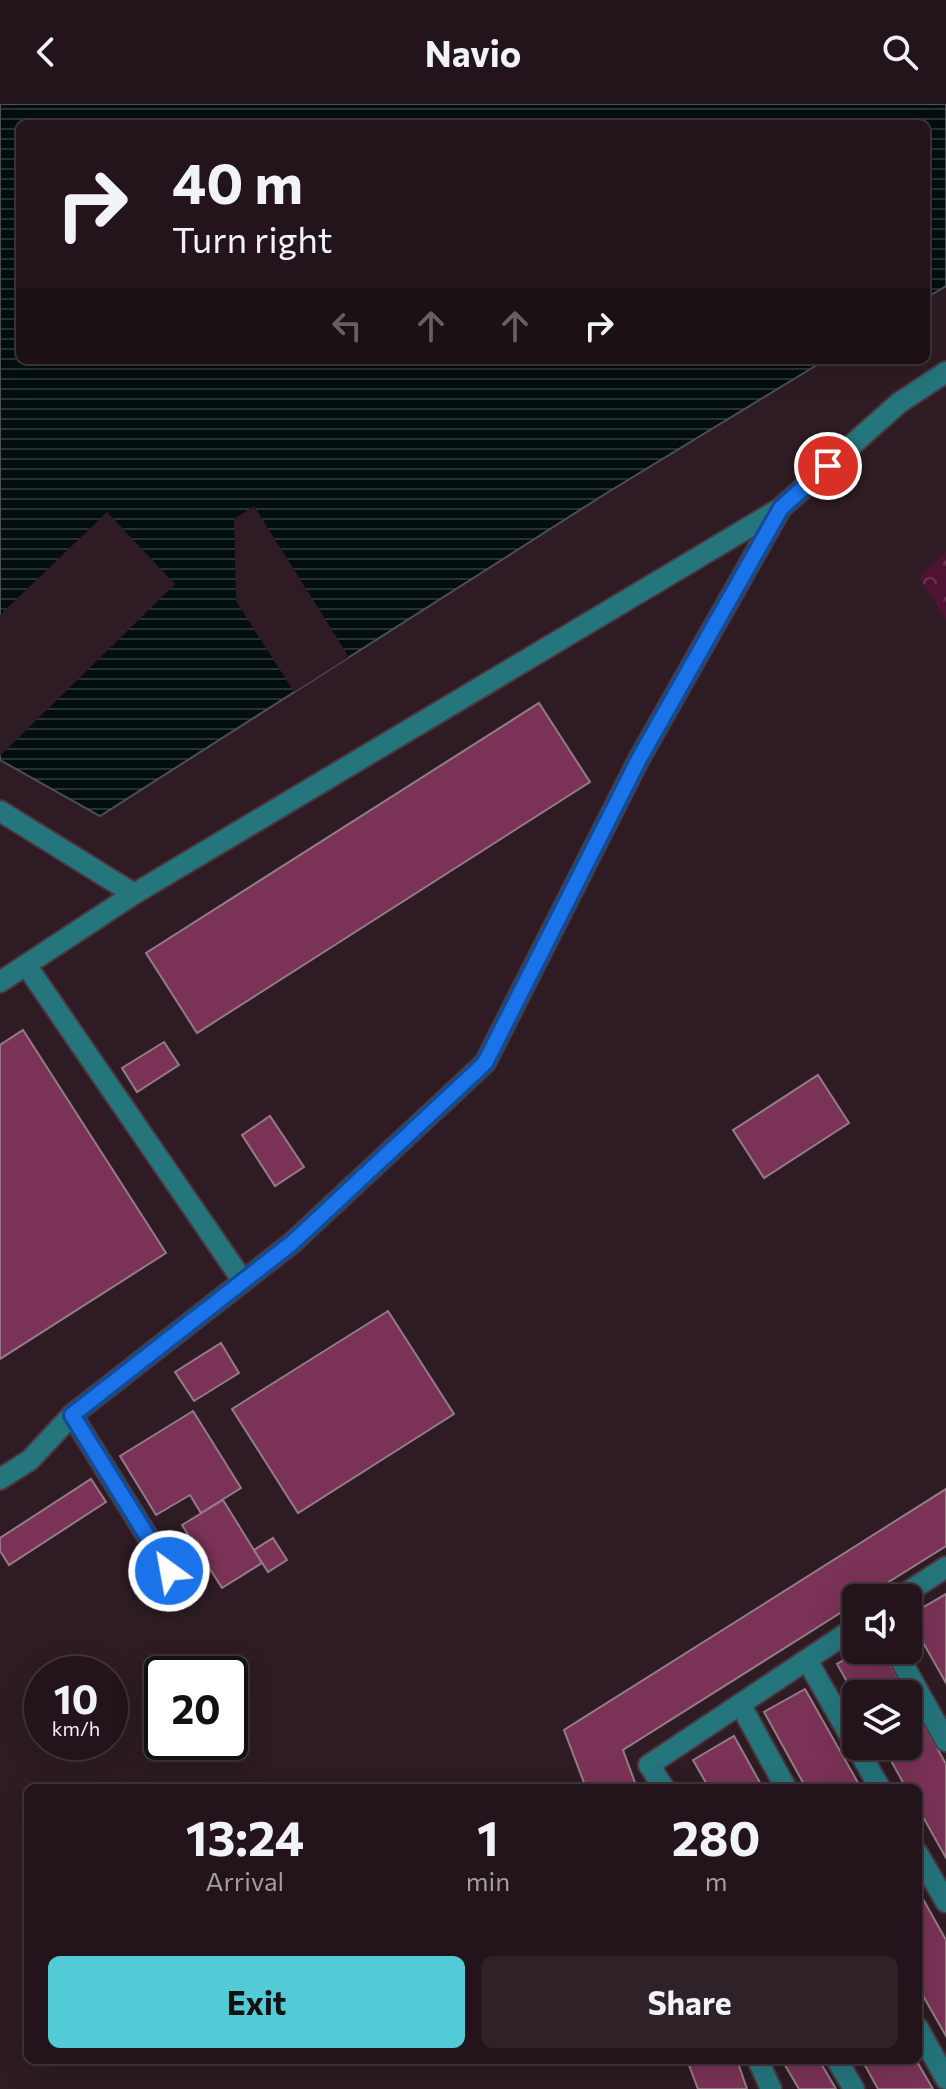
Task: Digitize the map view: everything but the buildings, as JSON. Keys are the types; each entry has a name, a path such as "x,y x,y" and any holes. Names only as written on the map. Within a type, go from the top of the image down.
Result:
{"lane":[{"path":"0,982 134,894 781,508 899,403 946,372"},
{"path":"0,1479 30,1460 72,1415 292,1243 485,1063 639,759 781,508"},
{"path":"0,811 134,894"},
{"path":"26,965 243,1281"},
{"path":"72,1415 169,1571"},
{"path":"920,1584 946,1567"},
{"path":"649,1765 842,1636"},
{"path":"807,1660 842,1721"},
{"path":"903,1664 946,1741"},
{"path":"740,1704 784,1784"},
{"path":"864,1760 878,1784"},
{"path":"649,1765 656,1784"},
{"path":"649,1765 661,1784"},
{"path":"922,1861 946,1902"},
{"path":"922,2035 946,2079"},
{"path":"760,2064 771,2089"},
{"path":"839,2064 854,2089"}],"green space":[{"path":"946,552 946,620 919,578"}],"shaded area":[{"path":"0,104 946,104 946,286 930,296 930,120 16,120 16,364 818,364 605,494 100,816 0,760"}],"pier":[{"path":"254,506 349,657 294,692 236,601 234,519"},
{"path":"107,512 175,584 0,756 0,615"}],"route":[{"path":"169,1571 72,1415 292,1243 485,1063 639,759 781,508 828,466"}]}
